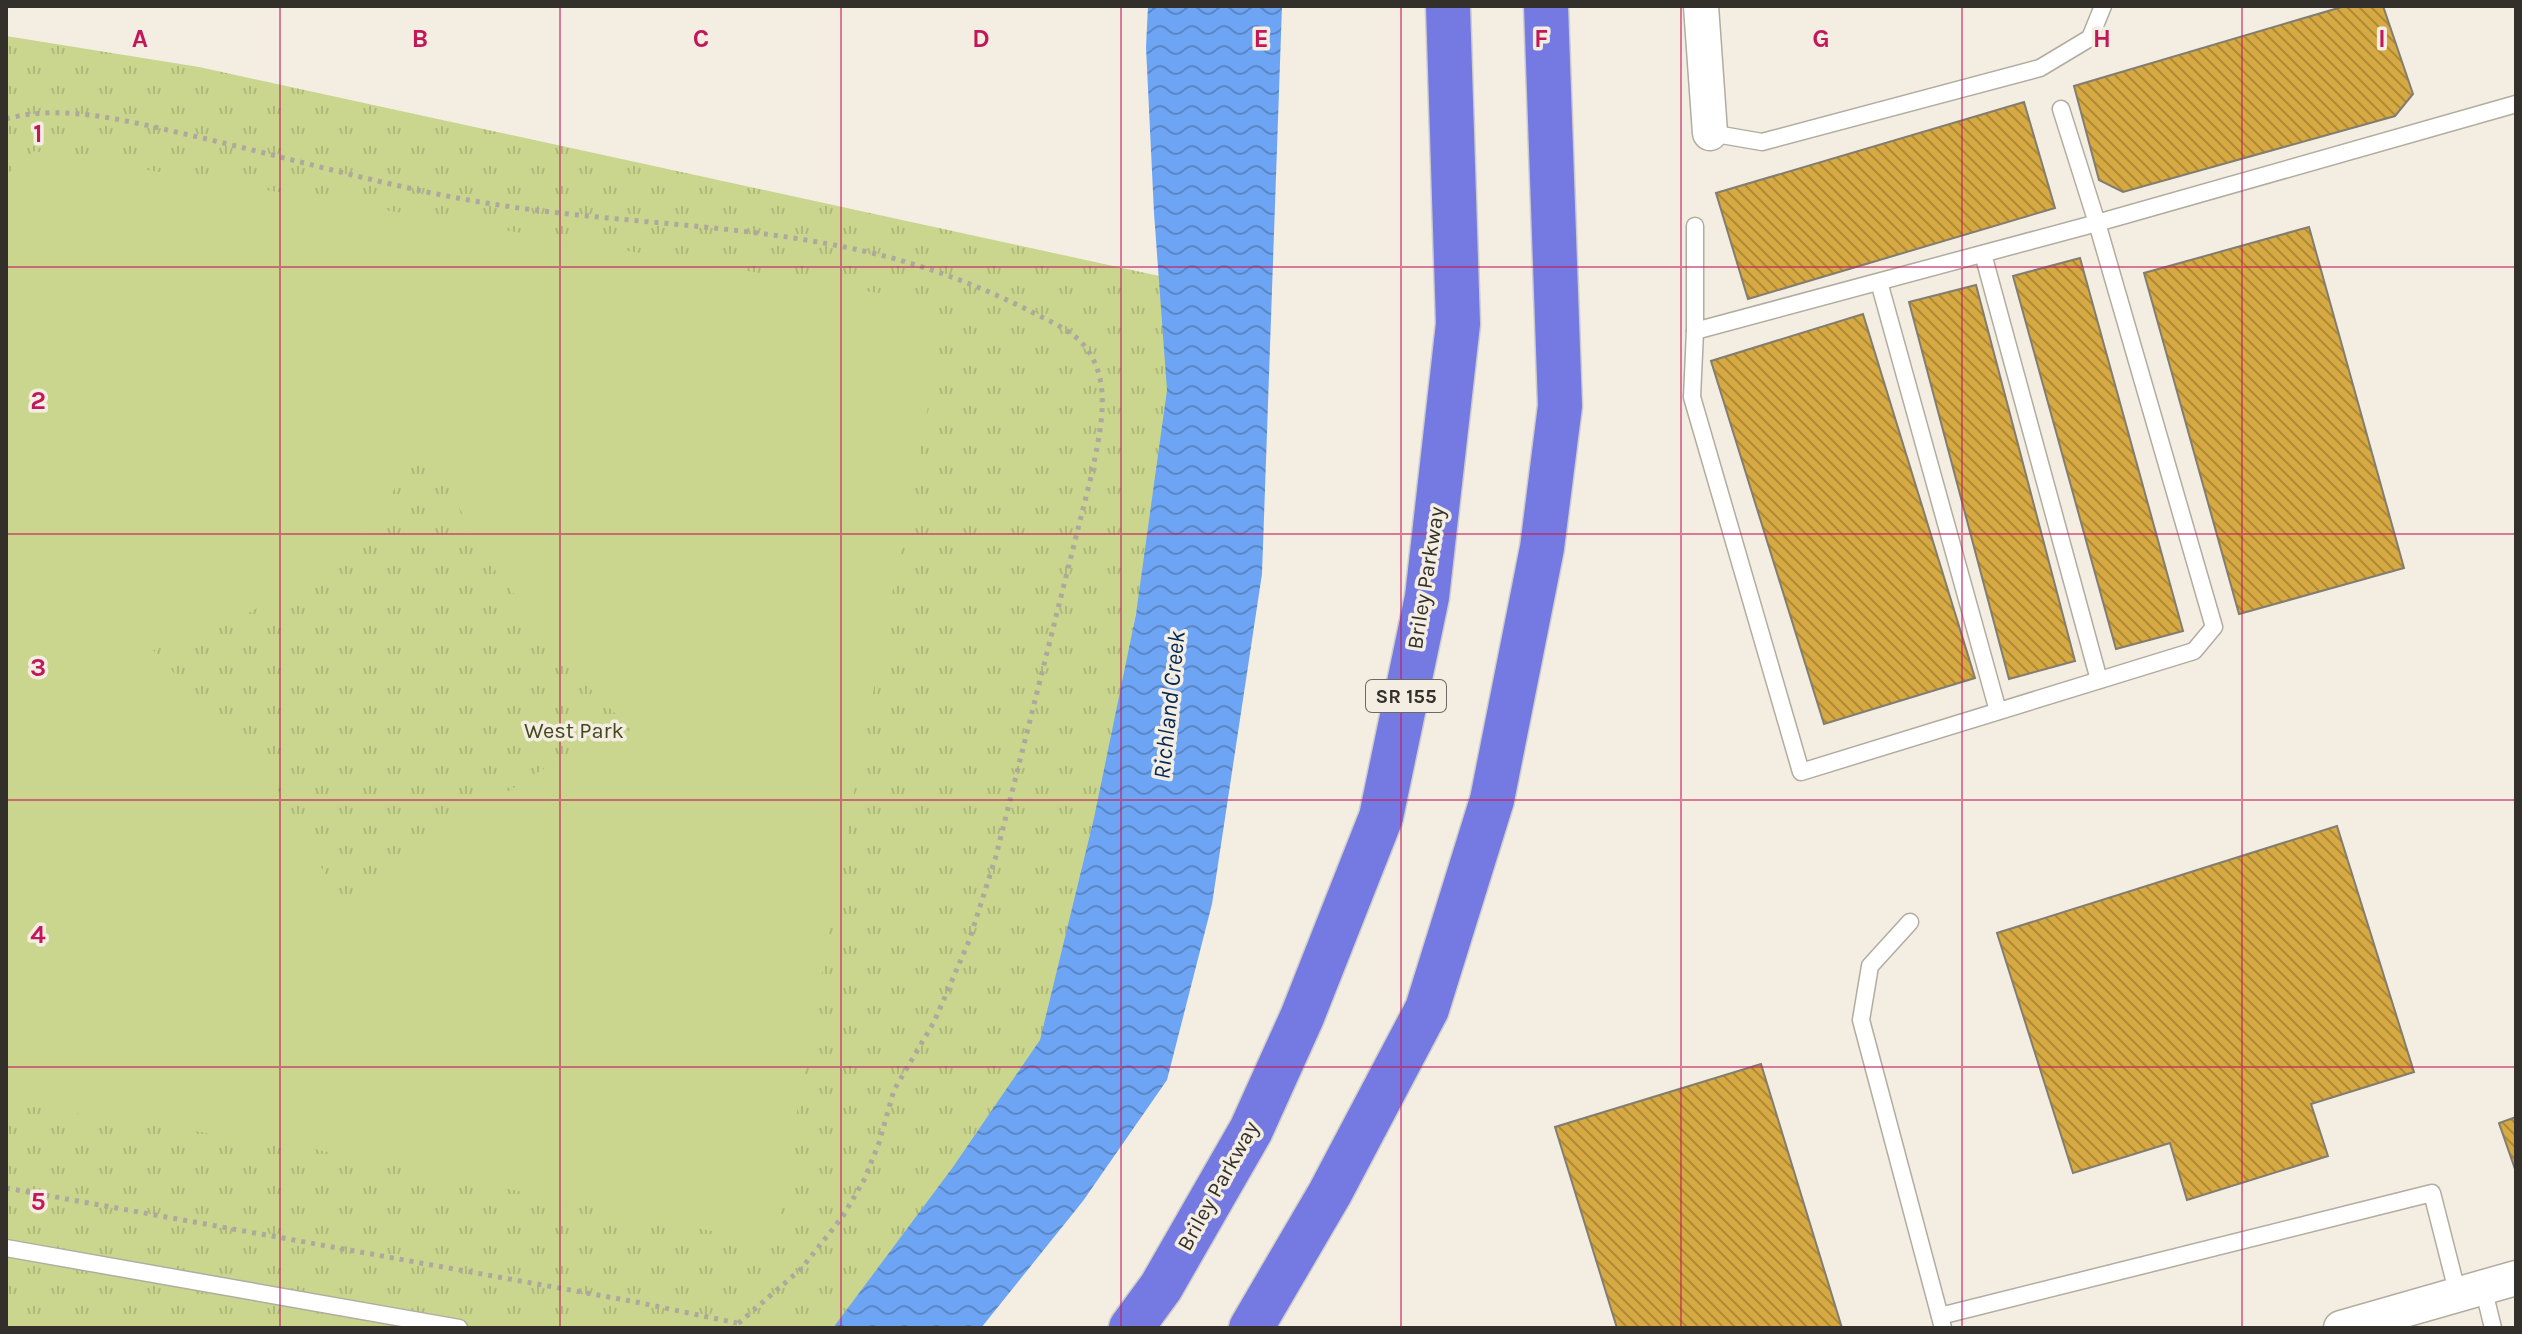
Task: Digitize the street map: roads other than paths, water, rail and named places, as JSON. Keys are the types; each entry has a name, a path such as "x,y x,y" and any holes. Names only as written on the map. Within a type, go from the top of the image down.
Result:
{"highway":[{"name":"Briley Parkway","path":"1131,1328 1161,1287 1251,1130 1302,1017 1381,817 1427,597 1458,324 1448,6"},
{"path":"1251,1328 1330,1193 1427,1009 1492,800 1542,548 1560,406 1546,6"}],"street":[{"path":"1701,6 1710,133"},
{"path":"2341,1328 2516,1278"}],"lane":[{"path":"1710,133 1762,142 2040,68 2090,38 2103,6"},
{"path":"1695,331 2097,223 2516,104"},
{"path":"1695,226 1692,397 1801,772 2194,651 2214,627 2061,109"},
{"path":"1983,254 2099,680"},
{"path":"1879,282 1998,711"},
{"path":"1910,922 1870,966 1861,1020 1942,1322 2432,1193 2471,1291 2493,1328"},
{"path":"6,1248 459,1328"}],"water":[{"name":"Richland Creek","path":"1148,6 1282,6 1262,574 1212,904 1167,1080 1083,1201 981,1328 833,1328 953,1167 1040,1040 1094,818 1136,614 1167,390 1154,213 1146,47"}],"park label":[{"name":"West Park","path":"574,731"}]}
